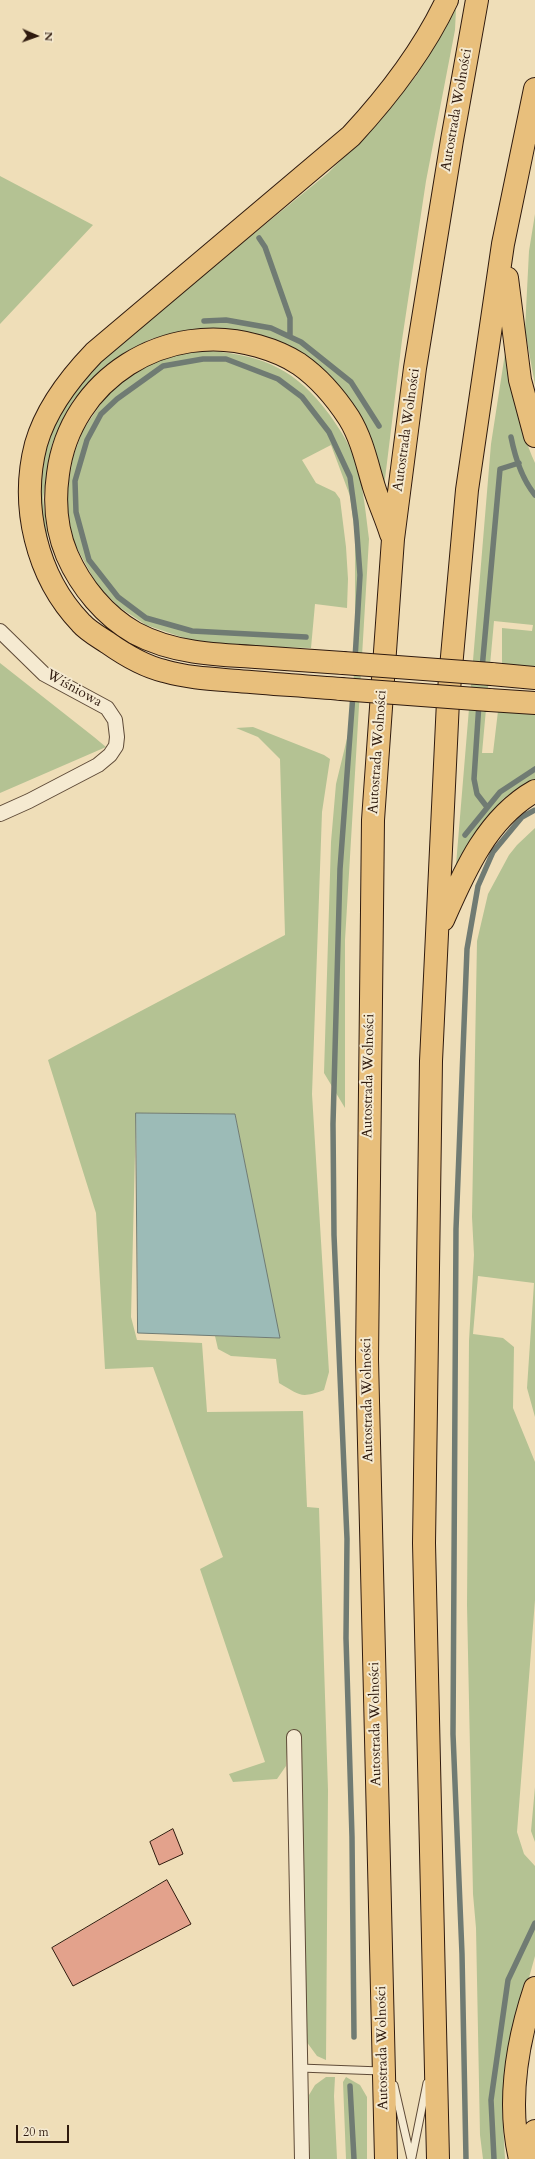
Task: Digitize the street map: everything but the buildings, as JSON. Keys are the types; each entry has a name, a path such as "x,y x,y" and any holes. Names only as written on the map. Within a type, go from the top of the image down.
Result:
{"main road":[{"path":"447,0 436,25 384,102 351,136 94,353 72,376 49,414 37,442 30,475 30,502 35,536 44,565 61,599 82,624 136,661 163,671 191,677 535,703"},
{"name":"Autostrada Wolności","path":"386,2159 367,1300 373,820 393,539 415,368 452,140 477,0"},
{"path":"438,2159 424,1543 431,1061 448,701 466,497 504,244 535,89"},
{"path":"504,244 509,300 520,380 535,436"},
{"path":"393,539 365,455 349,419 319,380 298,363 269,349 231,340 194,340 161,348 132,361 105,381 85,403 73,423 60,452 56,488 56,507 62,542 82,583 100,605 119,622 135,633 175,648 207,654 535,678"},
{"path":"438,932 477,849 522,798 535,791"},
{"path":"520,2159 515,2130 514,2097 526,2016 535,1988"},
{"path":"529,2159 535,2131"}],"street":[{"name":"Wiśniowa","path":"0,631 44,674 107,708 115,720 118,737 116,746 110,755 98,764 29,801 0,814"},
{"path":"294,1737 302,2159"}],"lane":[{"path":"383,2042 412,2159"},
{"path":"412,2159 435,2042"},
{"path":"300,2068 384,2071"}],"green space":[{"path":"456,9 455,30 426,181 402,340 384,487 344,394 225,330 200,329 173,333 151,339 127,351 104,367 74,399 52,444 43,498 49,547 43,529 38,495 46,445 68,398 103,357 328,173 379,122 416,76"},
{"path":"0,176 93,225 0,324"},
{"path":"535,214 535,385 525,330 529,251"},
{"path":"506,347 516,406 529,449 535,463 535,667 502,664 502,628 532,631 533,625 494,621 482,753 493,753 498,711 535,714 535,779 504,798 482,826 456,865 491,444"},
{"path":"211,351 231,353 264,362 292,376 304,386 329,414 346,439 355,460 363,494 369,539 345,940 345,1108 324,1073 331,842 336,784 352,718 355,647 355,534 350,496 331,445 302,460 316,483 335,492 340,499 346,547 348,579 347,608 315,604 311,648 233,646 187,639 146,625 119,607 97,585 73,541 68,512 67,492 73,457 83,430 111,389 142,368 176,353"},
{"path":"0,663 94,737 106,747 0,793"},
{"path":"253,727 324,755 330,759 322,812 312,1094 329,1372 324,1390 305,1395 296,1393 279,1383 276,1359 231,1356 218,1349 215,1336 279,1338 235,1114 136,1113 131,1317 137,1340 202,1343 207,1412 303,1411 307,1507 319,1508 328,1790 326,2060 317,2056 306,2041 288,1734 286,1766 277,1779 233,1782 229,1774 265,1762 200,1569 223,1557 153,1367 105,1369 96,1213 48,1060 285,935 280,759 258,737 236,728"},
{"path":"535,828 535,1417 527,1388 534,1283 478,1276 473,1334 503,1338 514,1347 513,1408 535,1462 535,1600 517,1832 524,1854 535,1866 535,1956 508,2054 502,2107 505,2159 483,2159 480,2135 476,1928 473,1894 467,1605 469,1341 474,1255 472,1217 477,941 488,894 509,855"},
{"path":"535,1787 535,1842 531,1831"},
{"path":"326,2077 335,2077 334,2096 337,2159 310,2159 309,2095 315,2085"},
{"path":"346,2077 360,2085 367,2097 367,2159 346,2159 343,2082"}],"water":[{"path":"136,1113 235,1114 280,1338 138,1333"}],"waterway":[{"path":"259,238 265,247 290,318 290,336"},
{"path":"204,321 226,320 271,328 301,342 351,382 379,426"},
{"path":"306,637 192,631 146,618 118,597 89,560 76,512 75,481 87,440 101,414 117,399 163,366 203,359 226,359 278,379 302,397 329,432 350,477 356,521 360,575 355,659"},
{"path":"511,437 520,468 526,482 535,495"},
{"path":"482,669 500,469 519,463"},
{"path":"353,694 340,869 333,1124 334,1235 347,1539 346,1638 352,1837 354,2037"},
{"path":"479,703 474,779 477,794 487,807"},
{"path":"465,835 500,792 535,769"},
{"path":"466,2159 462,1954 453,1734 456,1229 467,949 478,886 493,852 522,817 535,810"},
{"path":"494,2159 491,2100 508,1980 535,1923"},
{"path":"350,2086 354,2159"}]}
